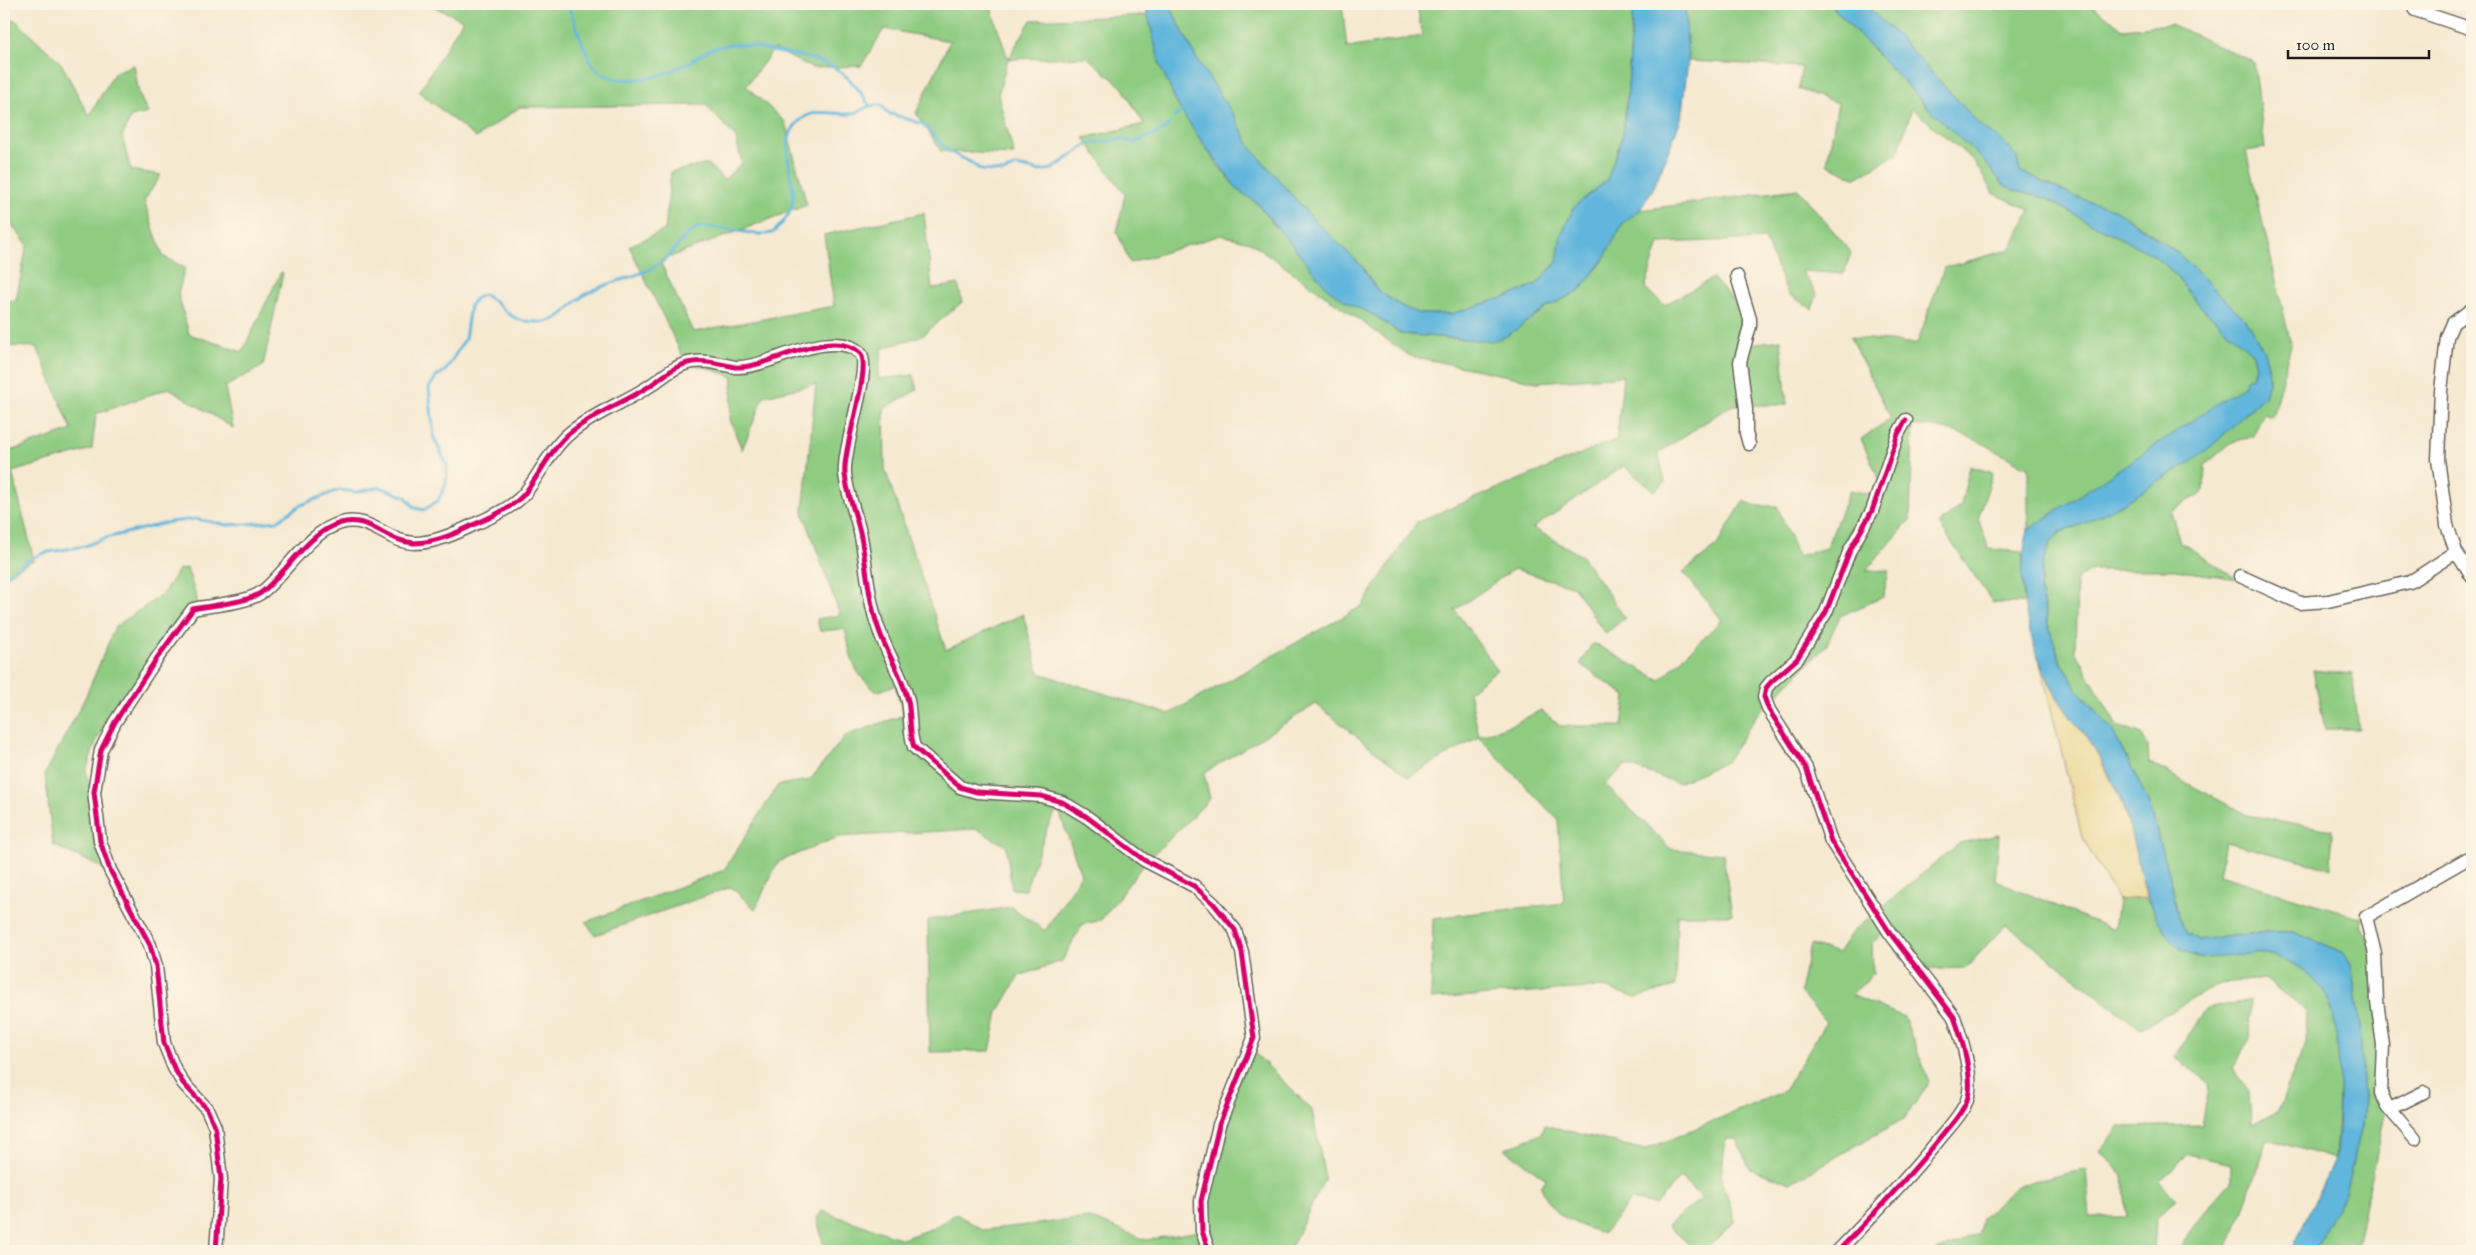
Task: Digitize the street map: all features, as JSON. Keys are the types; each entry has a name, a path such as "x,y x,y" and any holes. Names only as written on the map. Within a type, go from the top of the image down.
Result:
{"street":[{"path":"2416,10 2472,29"},
{"path":"1737,276 1750,319 1750,326 1740,362 1746,409 1746,433 1749,444"},
{"path":"2472,309 2453,323 2447,337 2439,416 2438,459 2447,525 2456,552 2472,576"},
{"path":"216,1251 222,1179 213,1121 207,1109 183,1083 174,1068 164,1044 156,966 150,945 110,870 99,831 94,792 101,750 115,722 143,677 193,609 246,598 261,592 326,529 354,520 371,525 399,539 414,543 446,537 514,503 524,495 568,434 612,405 650,386 673,369 689,363 707,362 745,367 825,344 843,345 861,354 864,360 862,386 847,441 844,460 845,476 860,530 869,590 879,632 901,680 908,701 910,736 914,748 960,787 977,792 1041,796 1062,802 1087,817 1144,860 1194,886 1214,903 1235,930 1243,960 1254,1038 1220,1124 1203,1193 1201,1220 1209,1251"},
{"path":"1838,1251 1922,1160 1959,1114 1968,1099 1967,1073 1960,1034 1954,1017 1890,933 1832,841 1806,768 1768,710 1764,697 1766,688 1797,659 1826,612 1850,550 1872,511 1898,434 1906,420"},
{"path":"2240,576 2300,603 2328,602 2410,582 2456,552"},
{"path":"2415,1140 2384,1102 2380,1088 2383,1046 2377,1001 2375,954 2366,917 2472,856"},
{"path":"2390,1109 2424,1092"}],"green space":[{"path":"428,4 816,4 832,11 841,4 993,4 991,8 1008,59 1031,20 1149,15 1160,65 1177,104 1216,163 1237,189 1257,203 1272,223 1350,304 1374,315 1401,334 1459,339 1507,336 1549,306 1579,291 1602,262 1623,223 1640,210 1798,189 1851,252 1844,274 1802,271 1817,295 1812,309 1787,293 1765,239 1659,243 1645,288 1664,305 1713,278 1748,318 1742,345 1781,340 1787,405 1732,405 1658,453 1665,482 1654,491 1624,466 1533,528 1582,556 1625,618 1605,634 1574,587 1514,569 1455,610 1497,670 1469,691 1479,736 1516,723 1541,710 1560,726 1622,726 1626,696 1580,664 1593,643 1660,680 1722,620 1683,572 1716,547 1743,501 1757,506 1777,506 1798,556 1826,548 1850,490 1877,496 1881,483 1861,439 1891,418 1850,337 1917,344 1944,268 2011,249 2030,210 1993,193 1974,161 1912,108 1898,153 1856,178 1827,164 1838,103 1798,89 1802,67 1688,61 1685,4 1830,4 1936,116 1985,162 2003,184 2015,191 2046,198 2084,220 2152,254 2168,267 2201,307 2253,354 2256,367 2252,378 2248,377 2242,387 2233,394 2028,530 2028,467 1964,435 1938,428 1913,426 1910,520 1866,571 1889,570 1883,597 1840,616 1826,646 1759,712 1726,762 1678,783 1626,765 1605,784 1671,849 1723,854 1732,915 1677,915 1675,986 1636,998 1604,987 1431,999 1433,918 1564,903 1558,820 1479,737 1408,777 1316,704 1204,773 1210,799 1143,865 1101,920 1082,925 1062,961 1019,976 998,1012 990,1051 930,1052 928,920 1012,907 1045,931 1081,874 1058,808 1047,828 1025,890 1012,889 1006,846 977,829 838,837 778,862 755,909 731,887 595,935 586,922 724,870 778,785 810,780 845,736 904,715 895,685 877,692 868,685 857,671 851,657 845,629 820,631 817,619 840,615 803,512 816,384 764,396 742,450 730,420 733,377 702,366 687,365 629,246 665,230 671,172 708,164 724,180 742,163 736,138 706,105 520,107 476,138 419,92 463,20","holes":["884,29 950,41 916,113 941,151 1014,155 998,95 1008,59 1087,57 1122,87 1144,124 1084,138 1125,194 1117,232 1130,263 1221,235 1250,242 1410,356 1537,382 1623,376 1617,439 1417,522 1362,606 1169,714 1039,673 1023,614 946,650 885,469 884,408 917,390 914,375 878,379 882,349 923,335 962,302 958,284 932,289 924,213 824,235 834,306 693,332 660,261 807,205 785,122 746,86 774,49 812,68 861,66"]},
{"path":"1169,4 1342,4 1347,48 1422,36 1417,4 1633,4 1623,133 1607,180 1574,207 1561,235 1557,262 1537,284 1512,295 1451,314 1420,314 1401,306 1376,289 1362,266 1313,219 1251,148 1233,114 1196,58"},
{"path":"1864,4 2090,4 2123,29 2171,24 2254,62 2265,148 2246,151 2291,345 2272,417 2264,414 2252,437 2232,442 2205,465 2204,491 2171,512 2180,542 2237,579 2175,570 2092,570 2077,579 2075,651 2117,726 2140,733 2148,746 2149,763 2247,815 2332,830 2331,869 2225,842 2219,875 2363,918 2361,925 2373,950 2386,1110 2356,1251 2314,1251 2355,1152 2362,1127 2364,1099 2360,1027 2351,963 2342,952 2293,932 2267,932 2198,940 2187,933 2178,917 2172,884 2150,807 2112,730 2076,688 2061,662 2049,628 2040,590 2043,562 2050,544 2061,532 2090,521 2188,464 2265,395 2269,382 2268,365 2263,349 2245,319 2179,254 2163,241 2116,210 2073,196 2020,171 2002,141 1983,128 1898,36"},
{"path":"4,20 15,20 61,63 89,116 115,72 134,65 139,94 148,113 131,117 122,137 131,170 161,175 144,201 163,256 185,268 178,294 189,334 242,352 281,272 283,273 263,366 225,387 233,428 169,388 96,414 92,449 12,472 34,560 4,575 4,453 72,430 37,347 4,346 4,301 16,300 27,245 4,214"},
{"path":"1970,466 1993,473 1978,519 1989,549 2022,552 2025,603 1993,603 1939,524 1961,505"},
{"path":"187,568 198,602 182,615 97,739 86,771 109,871 53,845 45,774 85,698 115,627 163,594 178,570"},
{"path":"2313,670 2352,674 2359,729 2325,729"},
{"path":"1999,835 1995,880 2114,930 2118,900 2146,898 2165,930 2197,957 2250,953 2276,957 2306,972 2327,997 2335,1025 2339,1063 2339,1102 2335,1159 2267,1139 2236,1231 2224,1251 2178,1251 2200,1217 2231,1182 2231,1164 2188,1154 2159,1182 2177,1199 2156,1219 2154,1251 2038,1251 2031,1245 2025,1251 1937,1251 1979,1234 1982,1218 2018,1185 2086,1169 2090,1217 2127,1217 2123,1176 2100,1151 2119,1127 2202,1125 2210,1083 2174,1057 2206,1009 2250,1000 2249,1040 2232,1069 2249,1091 2251,1124 2278,1112 2305,1043 2306,1011 2265,979 2220,983 2140,1029 2006,924 1966,968 1911,970 1884,932 1872,944 1873,974 1851,995 1904,1017 1929,1082 1905,1118 1790,1183 1750,1169 1736,1139 1726,1139 1721,1176 1735,1221 1704,1251 1696,1251 1668,1225 1702,1198 1680,1177 1656,1205 1631,1200 1603,1234 1558,1213 1546,1198 1541,1187 1546,1179 1505,1149 1541,1134 1544,1125 1645,1150 1784,1091 1826,1022 1800,992 1810,945 1838,953 1852,932 1960,843"},
{"path":"1252,1050 1312,1110 1325,1178 1289,1251 825,1251 817,1218 822,1211 902,1239 933,1228 956,1214 983,1230 1089,1218 1146,1240 1200,1231 1219,1120"}],"sand":[{"path":"2040,663 2062,704 2095,749 2119,796 2136,847 2146,898 2118,900 2082,837"}],"water":[{"path":"1145,4 1169,4 1196,58 1233,114 1251,148 1313,219 1362,266 1376,289 1401,306 1420,314 1451,314 1512,295 1537,284 1557,262 1561,235 1574,207 1607,180 1623,134 1633,4 1685,4 1688,61 1681,119 1654,187 1640,210 1623,223 1602,262 1579,291 1549,306 1507,336 1491,341 1401,334 1374,315 1350,304 1328,289 1257,203 1237,189 1177,104 1160,65"},
{"path":"1830,4 1864,4 1898,36 1983,128 2002,141 2016,155 2020,171 2073,196 2116,210 2179,254 2245,319 2263,349 2268,365 2269,382 2265,395 2213,445 2188,464 2090,521 2060,532 2050,544 2043,562 2040,590 2049,628 2061,662 2076,688 2112,730 2150,807 2172,884 2178,917 2187,933 2198,940 2267,932 2293,932 2342,952 2351,963 2360,1027 2364,1099 2362,1127 2345,1193 2314,1251 2292,1251 2335,1158 2339,1104 2338,1060 2334,1022 2327,997 2305,972 2285,960 2264,954 2197,957 2178,947 2165,932 2154,914 2147,895 2126,814 2119,795 2094,748 2062,705 2041,665 2027,620 2022,575 2028,530 2242,387 2248,377 2252,378 2256,367 2253,354 2201,307 2168,267 2152,254 2084,220 2046,198 2015,191 2003,184 1985,162 1936,116"}],"waterway":[{"path":"567,4 591,62 603,74 613,78 634,80 655,76 688,63 714,48 738,44 827,64 850,80 869,105"},
{"path":"4,578 24,562 44,553 85,546 106,538 170,522 196,519 227,525 277,521 301,505 339,490 356,492 380,487 406,497 415,508 424,510 438,501 446,484 447,465 434,438 429,388 436,377 446,370 465,339 470,306 476,298 484,295 513,317 524,321 550,321 556,319 586,294 595,289 644,272 662,262 684,238 698,228 706,227 770,234 782,223 792,206 793,197 788,161 790,136 795,126 805,117 815,113 849,114 867,107 881,105 888,113 923,124 948,151 981,170 1003,172 1016,166 1040,171 1052,169 1088,144 1123,139 1134,143 1164,130 1169,124"},
{"path":"1175,117 1184,109"}],"cycle path":[{"path":"216,1251 221,1179 215,1127 207,1109 183,1083 174,1068 164,1043 156,966 150,945 110,870 100,841 94,792 101,750 115,722 157,658 193,609 256,596 272,583 308,543 329,528 341,523 361,523 404,542 414,543 446,537 495,515 515,503 531,486 558,445 571,432 590,419 648,387 677,367 688,363 700,362 712,362 735,367 748,366 803,349 829,344 841,344 851,347 860,353 863,361 863,374 845,462 845,474 861,537 875,619 905,691 914,747 960,787 977,792 1041,796 1062,802 1087,817 1144,860 1194,886 1213,903 1235,930 1242,952 1254,1038 1219,1125 1201,1201 1202,1231 1209,1251"},
{"path":"1838,1251 1904,1181 1959,1115 1965,1105 1969,1091 1968,1070 1954,1017 1890,933 1831,841 1806,768 1769,710 1764,697 1766,688 1771,682 1797,659 1826,612 1850,550 1872,511 1898,434 1906,420"}]}
